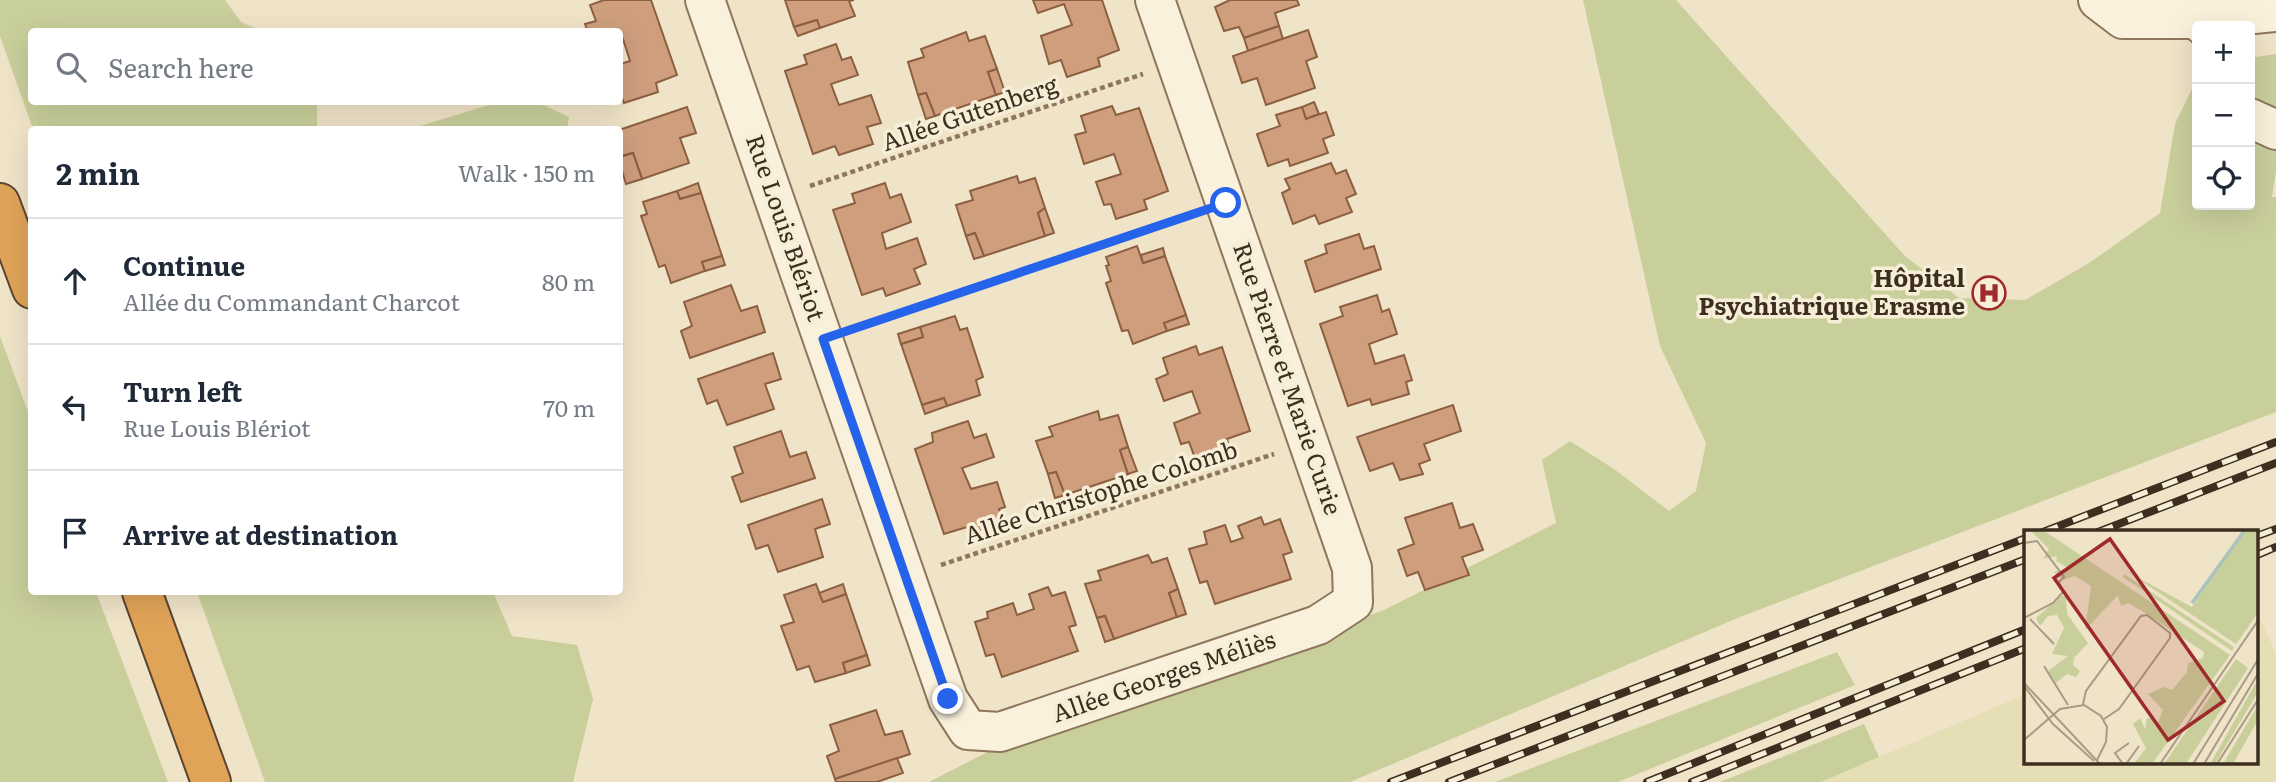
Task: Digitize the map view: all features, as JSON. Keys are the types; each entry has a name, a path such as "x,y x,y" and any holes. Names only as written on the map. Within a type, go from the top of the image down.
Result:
{"highway":[{"path":"0,203 28,278"},
{"path":"143,595 211,782"}],"street":[{"name":"Rue Louis Blériot","path":"705,0 948,699 968,730"},
{"name":"Rue Pierre et Marie Curie","path":"1155,0 1352,568 1353,602"},
{"path":"2098,0 2123,19 2192,22"},
{"path":"2210,21 2276,12"},
{"path":"2255,120 2276,130"},
{"name":"Allée Georges Méliès","path":"968,730 1000,732 1318,625 1353,602"}],"path":[{"name":"Allée Gutenberg","path":"775,198 1177,62"},
{"path":"823,339 1226,203"},
{"name":"Allée Christophe Colomb","path":"905,577 1308,443"}],"shaded area":[{"path":"2258,614 2276,653 2276,782 1821,782 2024,695 2024,764 2258,764"}],"green space":[{"path":"0,0 225,0 241,22 255,28 28,28 28,105 317,105 317,126 32,126 0,36"},
{"path":"1583,0 1676,0 1904,255 1959,298 2025,300 2089,263 2160,213 2175,124 2192,88 2192,210 2255,210 2255,57 2276,54 2276,171 2272,197 2276,197 2276,412 1740,617 1350,782 929,782 999,746 1384,610 1556,523 1542,460 1570,441 1614,469 1669,511 1696,491 1706,443 1660,346"},
{"path":"489,105 543,105 569,117 568,126 420,126"},
{"path":"0,336 28,412 28,595 97,595 168,782 0,782"},
{"path":"198,595 494,595 512,636 577,645 593,699 573,782 265,782"},
{"path":"1837,652 1855,685 1618,782 1495,782"},
{"path":"1864,724 1879,757 1821,782 1720,782"}],"building":[{"path":"604,0 651,0 677,75 656,83 658,92 624,103 623,63 630,61 623,39 623,28 586,28 585,24 596,21 590,5"},
{"path":"785,0 854,0 849,1 855,16 820,28 817,20 794,27"},
{"path":"1033,0 1102,0 1119,50 1098,58 1100,66 1067,77 1061,60 1049,64 1041,36 1072,25 1064,4 1038,13"},
{"path":"1230,0 1297,0 1299,5 1275,13 1279,26 1244,38 1239,27 1224,31 1215,7"},
{"path":"817,20 820,28 798,36 794,27"},
{"path":"1279,26 1283,39 1248,51 1244,38"},
{"path":"1308,30 1317,57 1306,61 1315,88 1266,105 1257,78 1242,83 1233,56"},
{"path":"966,32 969,41 985,36 997,69 988,72 996,95 935,116 926,93 918,95 908,62 924,57 921,49"},
{"path":"836,44 842,60 851,57 858,75 831,84 839,105 871,95 881,123 867,127 873,144 839,155 835,146 813,154 785,71 807,64 804,55"},
{"path":"997,69 1005,92 996,95 988,72"},
{"path":"926,93 935,116 926,119 918,95"},
{"path":"1314,102 1319,114 1306,119 1302,107"},
{"path":"1112,106 1116,115 1139,108 1168,191 1144,200 1147,209 1116,219 1111,204 1104,205 1096,182 1121,174 1114,154 1084,164 1075,135 1086,132 1081,116"},
{"path":"687,107 696,133 680,138 689,163 642,179 633,153 623,156 623,129"},
{"path":"1302,107 1306,119 1326,112 1334,135 1323,139 1328,153 1290,166 1288,159 1268,166 1257,134 1280,126 1276,115"},
{"path":"633,153 642,179 626,184 623,156"},
{"path":"1331,163 1336,174 1346,170 1356,194 1346,198 1352,212 1319,224 1315,215 1293,224 1282,193 1290,189 1285,179"},
{"path":"1017,176 1019,183 1035,178 1045,208 1038,213 1045,236 984,256 975,233 966,236 956,205 973,200 970,191"},
{"path":"698,183 701,193 680,199 677,191"},
{"path":"885,183 890,198 901,194 911,222 882,233 886,249 917,238 926,264 914,269 920,284 886,296 883,288 862,295 833,210 855,203 852,194"},
{"path":"677,191 680,199 701,193 722,256 702,262 705,271 671,283 665,265 659,267 641,216 647,214 643,202"},
{"path":"1045,208 1054,233 1045,236 1038,213"},
{"path":"975,233 984,256 974,259 966,236"},
{"path":"1359,234 1364,249 1374,246 1381,269 1315,292 1305,261 1327,253 1325,245"},
{"path":"1137,246 1143,263 1165,256 1186,315 1164,323 1167,331 1133,344 1128,330 1122,331 1106,283 1111,281 1106,257"},
{"path":"1163,248 1165,256 1143,263 1141,255"},
{"path":"722,256 725,265 705,271 702,262"},
{"path":"731,285 741,311 757,306 765,332 690,358 681,331 692,326 684,302"},
{"path":"1377,295 1382,312 1389,309 1397,334 1369,344 1375,364 1404,355 1412,380 1406,382 1409,394 1372,405 1370,399 1348,406 1320,324 1343,316 1340,307"},
{"path":"1186,315 1189,324 1167,331 1164,323"},
{"path":"955,316 960,330 967,328 983,377 976,380 980,395 947,406 944,398 922,405 901,344 923,337 920,327"},
{"path":"920,327 923,337 901,344 898,334"},
{"path":"1196,346 1199,355 1222,347 1250,431 1227,439 1229,446 1195,458 1189,442 1181,444 1174,423 1200,413 1192,391 1164,401 1156,379 1168,374 1163,358"},
{"path":"773,353 781,379 765,384 774,409 727,425 717,400 707,404 698,379"},
{"path":"944,398 947,406 925,414 922,405"},
{"path":"1453,405 1461,431 1424,444 1430,460 1419,464 1423,474 1400,480 1393,463 1370,471 1357,437"},
{"path":"1098,411 1100,420 1118,415 1128,447 1120,450 1128,474 1065,495 1056,472 1048,474 1036,441 1053,436 1049,427"},
{"path":"968,421 974,438 986,434 994,457 962,468 971,489 997,482 1005,507 999,509 1004,522 969,534 967,527 944,534 915,449 933,442 932,433"},
{"path":"781,431 790,457 806,452 815,478 741,502 732,477 743,473 734,447"},
{"path":"1128,447 1137,471 1128,474 1120,450"},
{"path":"1056,472 1065,495 1055,498 1048,474"},
{"path":"822,499 830,524 815,529 823,557 778,572 768,545 756,549 748,525"},
{"path":"1452,503 1460,528 1473,524 1483,550 1462,557 1469,575 1425,590 1418,572 1407,576 1398,550 1414,544 1405,518"},
{"path":"1261,517 1264,525 1280,519 1292,552 1283,555 1291,579 1215,604 1207,581 1200,583 1189,549 1207,544 1204,532 1225,525 1231,542 1243,538 1238,526"},
{"path":"1148,555 1152,563 1167,558 1178,589 1169,593 1177,617 1114,639 1105,616 1097,618 1085,584 1101,580 1098,571"},
{"path":"816,584 823,602 846,594 867,655 843,663 846,673 815,682 809,666 797,670 781,626 794,622 784,595"},
{"path":"843,584 846,594 823,602 819,593"},
{"path":"1048,587 1052,596 1065,592 1076,625 1069,627 1078,651 1002,677 994,654 986,656 975,622 988,618 987,612 1013,603 1017,615 1034,609 1029,594"},
{"path":"1178,589 1186,614 1177,617 1169,593"},
{"path":"1105,616 1114,639 1105,642 1097,618"},
{"path":"867,655 870,665 846,673 843,663"},
{"path":"876,710 885,735 902,731 910,754 835,779 827,756 839,751 830,725"},
{"path":"897,758 903,773 877,782 836,782 835,779"}],"railway":[{"path":"2048,530 2276,442"},
{"path":"2103,530 2276,463"},
{"path":"2258,536 2276,529"},
{"path":"1391,782 2024,539"},
{"path":"2258,555 2276,547"},
{"path":"1449,782 2024,560"},
{"path":"1647,782 2024,630"},
{"path":"1692,782 2024,649"}],"place":[{"name":"Hôpital Psychiatrique Erasme","path":"1989,293"}],"route":[{"path":"948,699 823,339 1226,203"}]}
